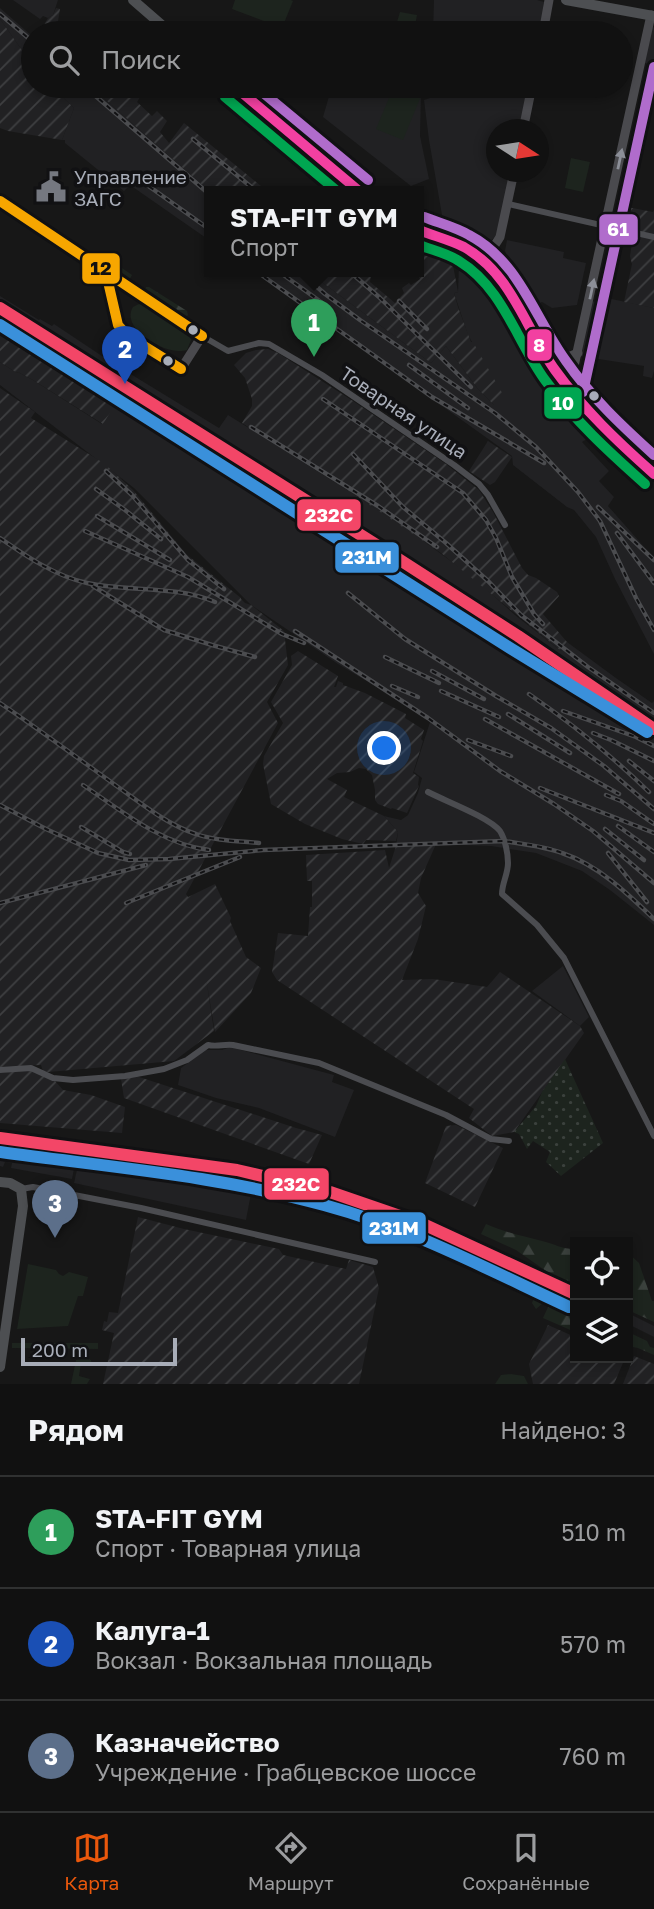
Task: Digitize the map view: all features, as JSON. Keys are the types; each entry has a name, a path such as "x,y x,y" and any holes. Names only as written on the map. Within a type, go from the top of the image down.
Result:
{"main road":[{"path":"133,0 158,21"},
{"path":"566,0 653,16"},
{"path":"248,98 353,186"},
{"path":"424,232 469,250 484,262 513,295 551,365 569,389 654,474"},
{"path":"0,1182 10,1183 21,1189 23,1206 0,1367"}],"street":[{"path":"545,21 549,0"},
{"path":"569,389 653,16"},
{"path":"525,119 530,98"},
{"path":"484,262 500,237 512,182"},
{"path":"0,201 202,336 181,369 128,336 118,325 106,273"},
{"path":"508,204 654,237"},
{"name":"Товарная улица","path":"202,336 228,351 259,343 269,344 322,375 479,484 505,526"},
{"path":"551,365 578,353"},
{"path":"428,792 471,813 500,832 508,862 502,894 537,925 564,958 654,1136"},
{"path":"0,1070 31,1068 53,1078 73,1080 125,1076 164,1069 187,1060 208,1045 233,1045 319,1063 446,1115 491,1139 509,1141"},
{"path":"21,1189 33,1188 141,1208 374,1262"}],"shaded area":[{"path":"13,0 58,0 53,15 40,19"},
{"path":"434,0 544,2 542,21 433,21"},
{"path":"0,8 21,26 21,49 0,19"},
{"path":"56,8 60,9 58,21 46,21"},
{"path":"0,19 21,49 21,98 64,98 74,108 62,140 0,128"},
{"path":"654,27 654,65 644,63"},
{"path":"64,98 104,98 204,187 204,237 130,185 124,191 65,143 65,140 62,140 74,108"},
{"path":"104,98 139,98 137,102 152,116 157,111 167,121 160,132 169,143 184,123 261,186 204,187"},
{"path":"329,98 421,98 420,136 429,179 411,186 323,117"},
{"path":"527,98 523,119 486,119 486,182 511,182 500,231 487,245 446,238 424,100"},
{"path":"617,205 653,212 654,210 654,308 624,302 632,264 630,256 633,237 647,233 613,225"},
{"path":"424,239 450,250 458,307 471,342 505,398 500,402 494,405 478,389 446,346 431,363 315,277 371,277 370,282 395,303 404,293 402,288 420,279 419,277 424,277"},
{"path":"507,240 564,252 563,258 586,263 577,305 552,308 542,302 529,309 505,251"},
{"path":"462,253 482,266 503,289 550,371 597,430 582,442 609,471 599,481 614,497 608,506 654,558 654,654 596,537 574,510 513,465 512,456 261,277 315,277 431,363 446,346 478,389 494,405 454,293 458,292"},
{"path":"0,296 39,320 52,326 54,324 219,428 228,415 414,534 474,578 561,651 567,642 652,703 654,701 654,925 582,871 536,853 491,846 396,846 398,832 384,816 401,820 408,815 422,778 414,772 430,722 251,605 134,488 0,385 0,362 102,424 97,389 0,329"},
{"path":"607,298 654,308 652,378 643,376 644,366 579,356 592,301 606,305"},
{"path":"0,329 111,398 116,403 103,424 0,362"},
{"path":"268,349 353,401 446,464 479,490 522,568 528,575 557,592 559,596 543,614 567,642 561,651 441,553 242,423 252,406 252,399 245,378 234,365 246,353"},
{"path":"0,388 35,412 31,418 105,464 133,490 186,554 284,631 288,665 267,702 278,723 186,894 188,897 215,884 246,957 261,968 251,993 215,1032 206,978 214,1031 174,1061 48,1072 43,1071 41,1065 0,1067"},
{"path":"488,441 512,457 490,485 469,471"},
{"path":"298,651 338,676 334,687 338,681 365,693 406,714 405,718 424,730 413,773 419,777 419,786 407,813 378,804 375,800 372,775 366,769 337,773 327,779 347,790 344,797 384,816 398,832 396,841 366,840 363,844 342,839 305,824 271,804 263,764 264,756 283,723 271,702 292,665 291,656"},
{"path":"436,844 421,878 418,893 426,906 418,939 402,980 433,979 487,987 500,972 580,1026 584,1033 514,1132 492,1136 469,1118 474,1109 277,980 272,972 278,933 308,936 312,881 307,881 306,855 385,850 389,868 396,846"},
{"path":"563,966 589,1017 580,1026 532,991"},
{"path":"230,1047 334,1075 332,1082 354,1090 335,1137 259,1108 216,1098 178,1085 181,1068 205,1050"},
{"path":"30,1070 55,1081 63,1090 91,1095 125,1107 122,1133 0,1123 0,1073"},
{"path":"136,1076 322,1135 309,1164 124,1098 121,1079"},
{"path":"456,1125 503,1148 475,1207 425,1183 446,1126"},
{"path":"0,1134 238,1166 306,1181 381,1202 469,1239 570,1287 570,1298 465,1249 376,1214 303,1191 237,1176 0,1143"},
{"path":"0,1145 76,1158 72,1179 11,1168 12,1163 5,1162 3,1167 0,1166"},
{"path":"80,1156 253,1183 246,1220 74,1183"},
{"path":"138,1217 279,1249 283,1255 346,1269 349,1260 373,1267 379,1288 359,1384 103,1384 114,1333 102,1330 109,1312 118,1313"},
{"path":"633,1316 654,1326 654,1337 633,1326"},
{"path":"548,1325 570,1335 570,1363 623,1363 614,1384 533,1384 529,1364"},
{"path":"634,1356 654,1364 654,1384 623,1384"}],"green space":[{"path":"235,0 293,1 285,21 264,21 232,9"},
{"path":"400,12 417,15 416,21 397,21"},
{"path":"389,98 420,98 403,140 376,129"},
{"path":"571,158 590,162 583,192 565,188"},
{"path":"106,257 132,275 129,280 104,264"},
{"path":"146,287 187,311 188,315 186,317 145,290"},
{"path":"139,304 177,323 191,340 187,350 179,351 158,345 139,332 131,315 133,307"},
{"path":"565,1059 603,1143 561,1176 546,1162 550,1152 533,1141 527,1149 519,1134 514,1132 536,1106 542,1092"},
{"path":"486,1224 513,1234 570,1248 570,1283 549,1273 516,1250 481,1234"},
{"path":"633,1258 639,1263 654,1301 654,1322 633,1312"},
{"path":"28,1264 56,1270 63,1276 69,1272 88,1277 83,1296 78,1296 68,1326 17,1329"},
{"path":"536,1293 570,1310 570,1330 543,1318 549,1305 543,1303 536,1309 532,1303"},
{"path":"633,1334 647,1341 650,1347 654,1348 654,1355 633,1347"},
{"path":"12,1343 98,1343 98,1349 12,1348"},
{"path":"76,1360 91,1360 92,1365 81,1363 79,1376 90,1379 87,1384 71,1384"},
{"path":"501,1375 524,1376 528,1384 495,1384"}],"railway":[{"path":"0,14 21,32"},
{"path":"98,98 204,190"},
{"path":"193,139 250,186"},
{"path":"133,175 204,225"},
{"path":"264,277 432,397 544,463"},
{"path":"286,277 321,302"},
{"path":"306,277 360,320 495,413 536,447 578,492 600,521 654,630"},
{"path":"356,277 471,387"},
{"path":"399,301 427,329"},
{"path":"409,365 468,408"},
{"path":"127,381 447,583 518,636"},
{"path":"323,399 463,493 486,520 512,577 543,624"},
{"path":"251,427 378,506 437,547"},
{"path":"353,454 403,507 488,581 521,615 588,667 654,713"},
{"path":"106,471 132,495 188,560 224,589"},
{"path":"96,489 161,539"},
{"path":"598,507 654,560"},
{"path":"97,516 170,560"},
{"path":"85,531 188,577 282,634 304,643"},
{"path":"617,533 654,583"},
{"path":"0,538 41,565 75,580 103,586 184,593 215,602"},
{"path":"93,586 164,630 255,657"},
{"path":"348,593 405,639 551,728 604,766 654,809"},
{"path":"295,631 593,831 654,883"},
{"path":"385,657 439,683"},
{"path":"432,671 484,699"},
{"path":"392,686 418,697"},
{"path":"441,691 499,717"},
{"path":"529,694 591,740 649,792"},
{"path":"0,703 175,825 211,838 259,843"},
{"path":"563,711 654,746"},
{"path":"508,714 570,753"},
{"path":"485,719 619,794"},
{"path":"593,733 654,761"},
{"path":"468,740 511,756"},
{"path":"629,761 654,781"},
{"path":"83,785 158,834 191,847 209,850"},
{"path":"540,788 654,833"},
{"path":"606,795 621,801 654,824"},
{"path":"0,805 98,853 129,860 263,850 504,841 533,846 575,858 600,872 654,919"},
{"path":"618,826 654,852"},
{"path":"81,827 130,854"},
{"path":"605,829 644,860"},
{"path":"608,853 647,902"},
{"path":"126,903 240,857"},
{"path":"0,903 146,865"}],"transit line":[{"name":"61","path":"583,392 654,67"},
{"name":"10","path":"226,98 331,186"},
{"name":"8","path":"248,98 353,186"},
{"name":"61","path":"269,98 368,180"},
{"name":"12","path":"0,201 202,336"},
{"name":"61","path":"424,217 469,235 501,260 514,275 555,344 586,387 607,411 654,455"},
{"name":"8","path":"424,232 464,247 494,272 516,303 544,354 577,398 654,474"},
{"name":"10","path":"424,247 454,258 487,285 556,395 592,435 645,484"},
{"name":"12","path":"106,273 118,325 128,336 181,369"},
{"name":"232C","path":"0,308 383,549 518,636 654,729"},
{"name":"231М","path":"0,325 647,732"},
{"name":"232C","path":"0,1138 237,1170 330,1192 423,1224 570,1292"},
{"name":"231М","path":"0,1152 204,1179 324,1205 387,1225 569,1307"}],"place":[{"name":"Управление ЗАГС","path":"51,187"},
{"name":"STA-FIT GYM","path":"314,357"},
{"name":"Калуга-1","path":"125,384"},
{"name":"Казначейство","path":"55,1238"}]}
